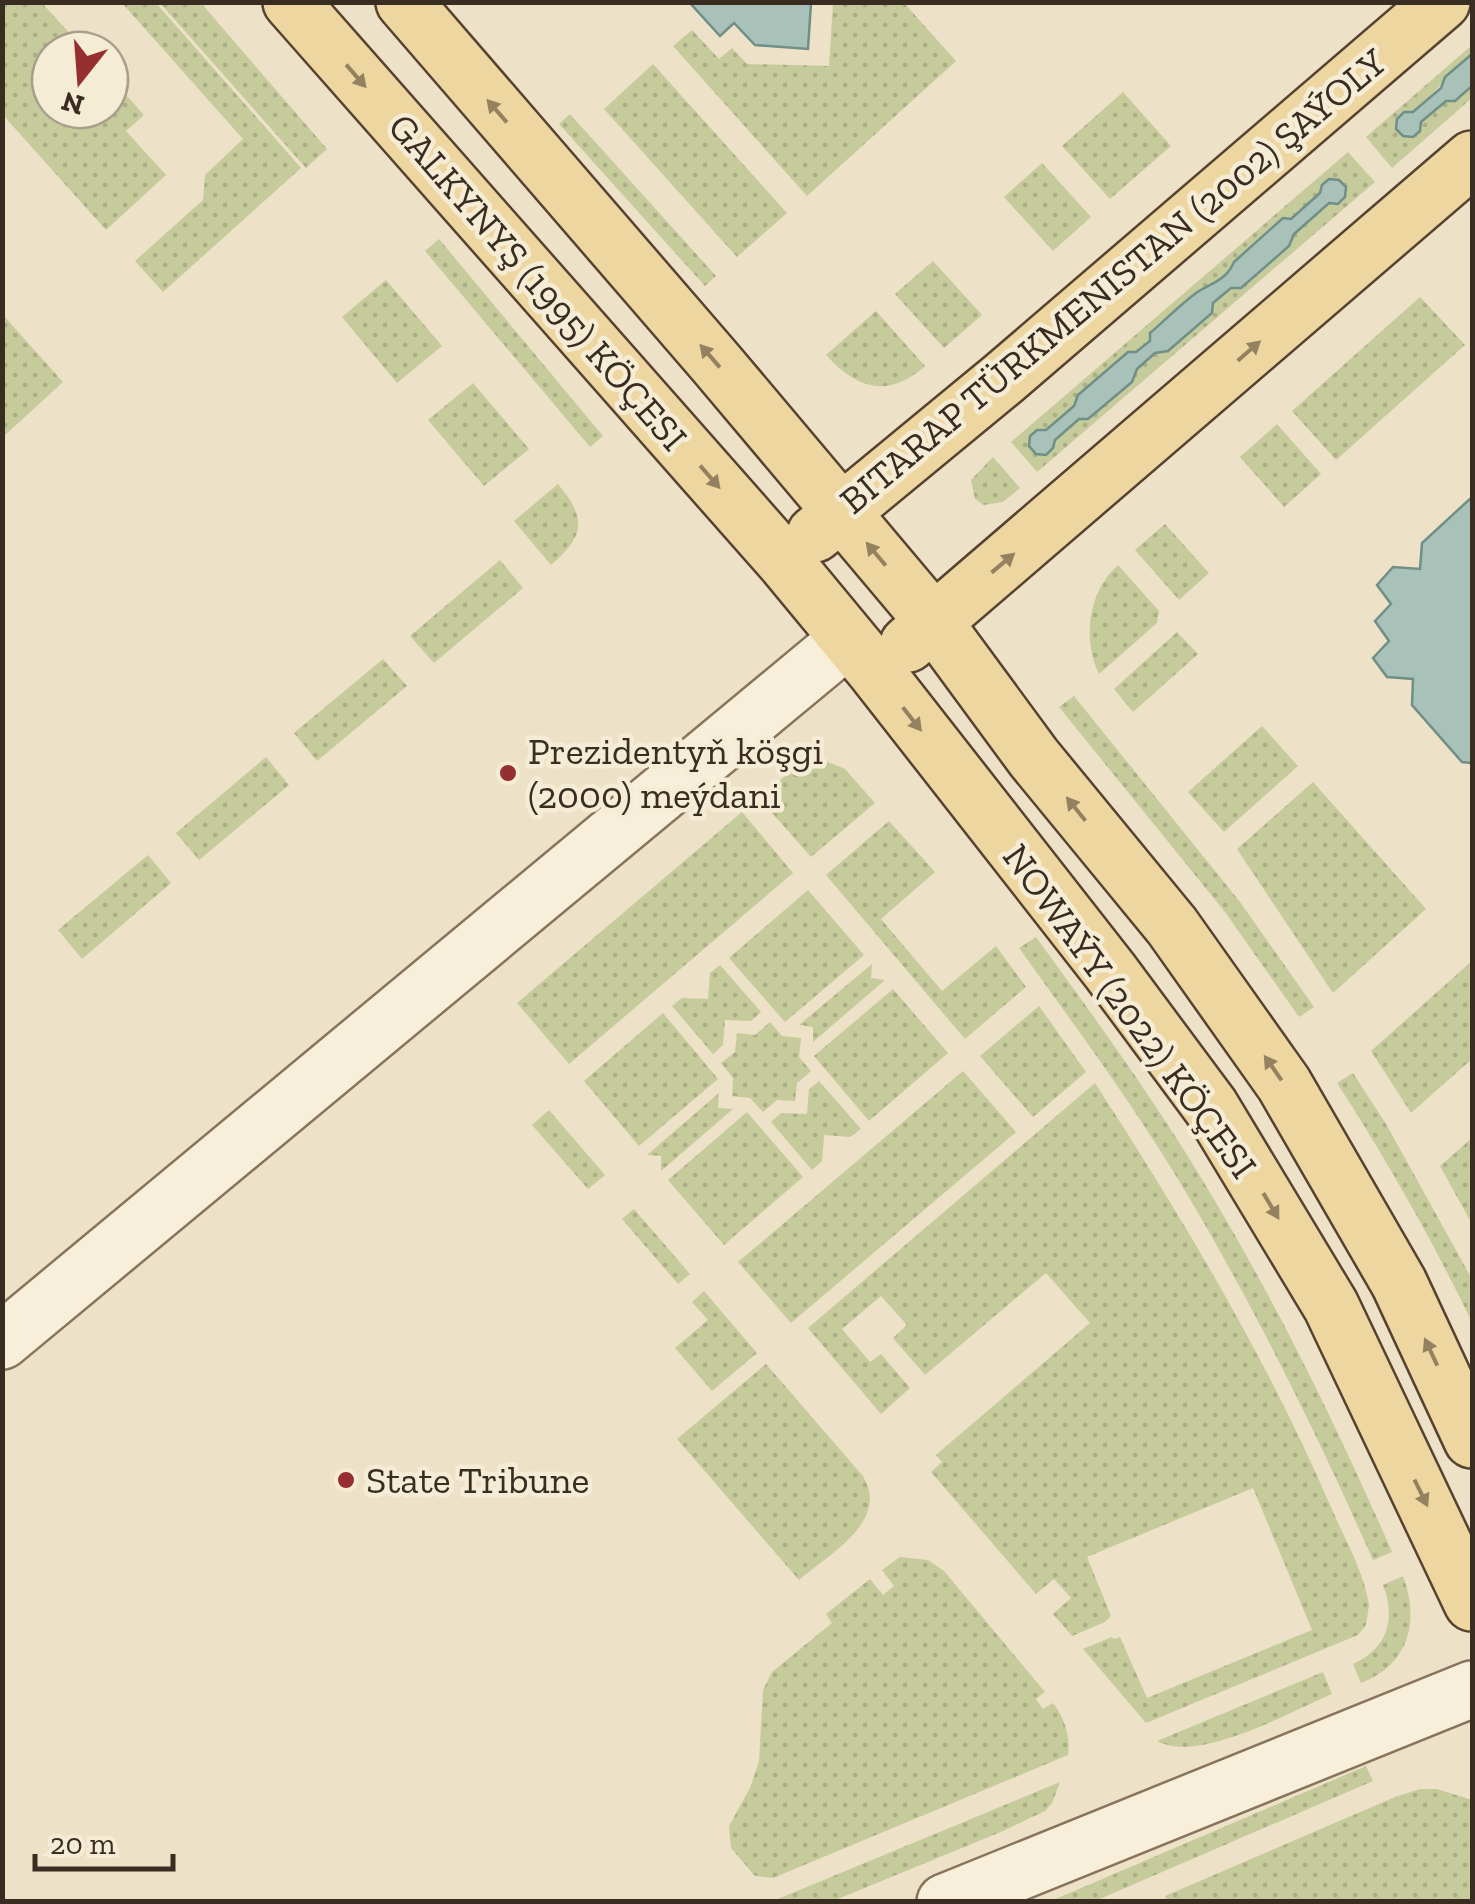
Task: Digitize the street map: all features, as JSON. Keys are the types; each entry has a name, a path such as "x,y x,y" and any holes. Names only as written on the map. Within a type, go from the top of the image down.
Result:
{"main road":[{"name":"GALKYNYŞ (1995) KÖÇESI","path":"291,2 785,562"},
{"path":"404,2 840,511"},
{"name":"BITARAP TÜRKMENISTAN (2002) ŞAÝOLY","path":"785,562 840,511 1018,366 1442,2"},
{"path":"862,656 934,622 1472,159"},
{"name":"NOWAÝY (2022) KÖÇESI","path":"840,511 934,622 1034,758 1172,926 1284,1084 1399,1284 1472,1440"},
{"name":"NOWAÝY (2022) KÖÇESI","path":"785,562 1110,971 1211,1108 1331,1306 1472,1603"}],"street":[{"path":"2,1341 862,656"},
{"path":"945,1902 1472,1689"}],"green space":[{"path":"2,3 42,3 67,30 30,30 30,130 127,130 166,175 106,230 3,115"},
{"path":"122,3 156,3 301,168 163,292 135,261 203,200 205,175 243,139"},
{"path":"160,3 201,3 327,149 306,168"},
{"path":"833,3 904,3 956,61 807,196 673,46 692,30 719,59 732,48 747,64 829,66"},
{"path":"1472,45 1472,54 1413,112 1421,122 1472,86 1472,98 1392,168 1366,137"},
{"path":"653,64 787,213 737,257 604,109"},
{"path":"1123,92 1171,146 1110,199 1062,146"},
{"path":"130,99 144,115 130,127"},
{"path":"570,114 716,276 705,286 559,124"},
{"path":"1348,152 1375,182 1037,472 1011,442","holes":["1321,193 1330,203 1294,234 1289,246 1241,288 1231,288 1213,304 1211,313 1168,351 1155,353 1136,369 1132,382 1089,419 1080,418 1041,456 1043,429 1075,406 1078,395 1128,352 1136,352 1230,272 1234,262 1283,219 1291,219"]},
{"path":"1042,163 1091,217 1053,251 1004,197"},
{"path":"439,239 603,436 590,447 425,251"},
{"path":"933,261 982,315 944,348 895,294"},
{"path":"386,280 442,346 397,383 342,317"},
{"path":"1420,297 1465,345 1336,460 1292,411"},
{"path":"876,311 925,366 886,386 873,386 849,376 826,355"},
{"path":"3,315 63,382 3,437 2,436"},
{"path":"473,383 529,449 484,486 428,420"},
{"path":"1277,424 1321,474 1284,507 1240,457"},
{"path":"993,457 1020,488 1003,502 984,505 975,499 971,480"},
{"path":"558,484 574,507 578,527 571,545 551,565 514,521"},
{"path":"1165,524 1209,573 1179,600 1135,550"},
{"path":"500,560 523,588 434,663 410,636"},
{"path":"1118,565 1159,611 1157,623 1099,674 1091,646 1091,616 1100,588"},
{"path":"1177,632 1198,654 1133,712 1114,689"},
{"path":"383,659 407,686 317,761 294,733"},
{"path":"1074,696 1240,902 1314,1007 1299,1017 1225,912 1059,707"},
{"path":"1262,726 1298,766 1224,832 1188,792"},
{"path":"266,757 289,785 199,860 176,833"},
{"path":"823,760 845,769 875,803 811,857 759,798 798,765"},
{"path":"1313,782 1426,909 1333,993 1237,849"},
{"path":"742,812 793,873 569,1064 517,1003"},
{"path":"889,821 935,872 881,919 942,991 996,946 1026,987 965,1039 826,875"},
{"path":"148,855 171,883 82,959 58,930"},
{"path":"808,890 864,955 785,1022 729,958"},
{"path":"1036,937 1184,1149 1229,1226 1304,1363 1392,1552 1373,1560 1285,1374 1213,1238 1106,1069 1019,948"},
{"path":"1472,961 1472,1059 1411,1113 1371,1051"},
{"path":"872,964 871,978 885,980 813,1042 813,1027 799,1025"},
{"path":"720,965 761,1012 751,1021 725,1020 723,1045 713,1054 672,1006 682,998 708,999 710,973"},
{"path":"893,989 948,1053 869,1121 814,1056"},
{"path":"1039,1006 1086,1072 1033,1117 980,1056"},
{"path":"663,1013 718,1079 639,1146 584,1081"},
{"path":"770,1022 782,1036 801,1038 799,1057 811,1071 797,1083 795,1101 777,1100 763,1112 750,1098 732,1096 733,1078 721,1063 735,1052 737,1033 755,1035"},
{"path":"963,1071 1016,1132 791,1323 738,1262"},
{"path":"1353,1073 1386,1124 1472,1279 1472,1322 1408,1201 1337,1083"},
{"path":"819,1081 861,1129 850,1137 824,1135 822,1161 812,1170 771,1122 781,1113 807,1114 809,1089"},
{"path":"1095,1083 1251,1342 1353,1554 1369,1605 1366,1625 1358,1635 1146,1723 1083,1649 1120,1637 1147,1698 1312,1630 1253,1488 1087,1557 1111,1616 1072,1636 1053,1614 1071,1598 1054,1579 1036,1594 931,1472 942,1462 936,1455 1090,1323 1046,1273 925,1375 893,1338 907,1325 881,1296 842,1329 870,1362 881,1354 910,1388 881,1414 808,1328"},
{"path":"719,1093 718,1108 733,1109 661,1171 661,1156 647,1155"},
{"path":"549,1110 605,1175 588,1189 532,1125"},
{"path":"747,1112 803,1177 724,1245 668,1180"},
{"path":"1472,1138 1472,1224 1440,1166"},
{"path":"634,1209 690,1274 678,1284 622,1219"},
{"path":"704,1291 757,1353 712,1391 675,1348 708,1320 692,1302"},
{"path":"766,1364 862,1475 869,1491 869,1507 853,1535 799,1580 677,1439"},
{"path":"900,1557 928,1560 944,1571 1045,1692 1036,1699 1043,1709 1053,1703 1067,1734 1068,1755 773,1878 755,1876 731,1848 729,1826 750,1788 759,1761 763,1690 772,1672 832,1623 826,1614 870,1579 883,1595 894,1586 882,1570"},
{"path":"1403,1576 1410,1609 1406,1640 1390,1665 1361,1683 1353,1664 1374,1650 1386,1631 1389,1609 1383,1585"},
{"path":"1323,1672 1332,1694 1269,1723 1196,1746 1157,1741"},
{"path":"1366,1766 1373,1781 1095,1901 1051,1901"},
{"path":"1060,1782 1045,1811 1003,1831 833,1901 773,1901"},
{"path":"1420,1789 1437,1789 1472,1800 1472,1901 1168,1902 1165,1896 1395,1797"}],"water":[{"path":"690,3 811,3 808,49 755,45 734,23 720,36"},
{"path":"1472,54 1472,86 1421,122 1420,131 1413,137 1403,136 1396,129 1397,119 1404,112 1413,112 1441,88 1445,77"},
{"path":"1329,179 1339,180 1346,187 1345,197 1338,204 1329,203 1294,234 1289,246 1241,288 1231,288 1213,303 1212,313 1168,351 1155,353 1137,369 1132,382 1088,419 1079,419 1055,440 1046,455 1036,454 1029,446 1030,436 1037,430 1046,430 1074,406 1078,395 1128,352 1136,352 1150,341 1150,333 1196,293 1222,278 1283,218 1291,219 1320,193"},
{"path":"1472,497 1472,763 1462,762 1412,705 1413,679 1387,677 1373,658 1389,641 1375,621 1391,604 1377,585 1393,567 1420,569 1422,543"}],"place":[{"name":"Prezidentyň köşgi (2000) meýdani","path":"508,773"},
{"name":"State Tribune","path":"346,1480"}]}
